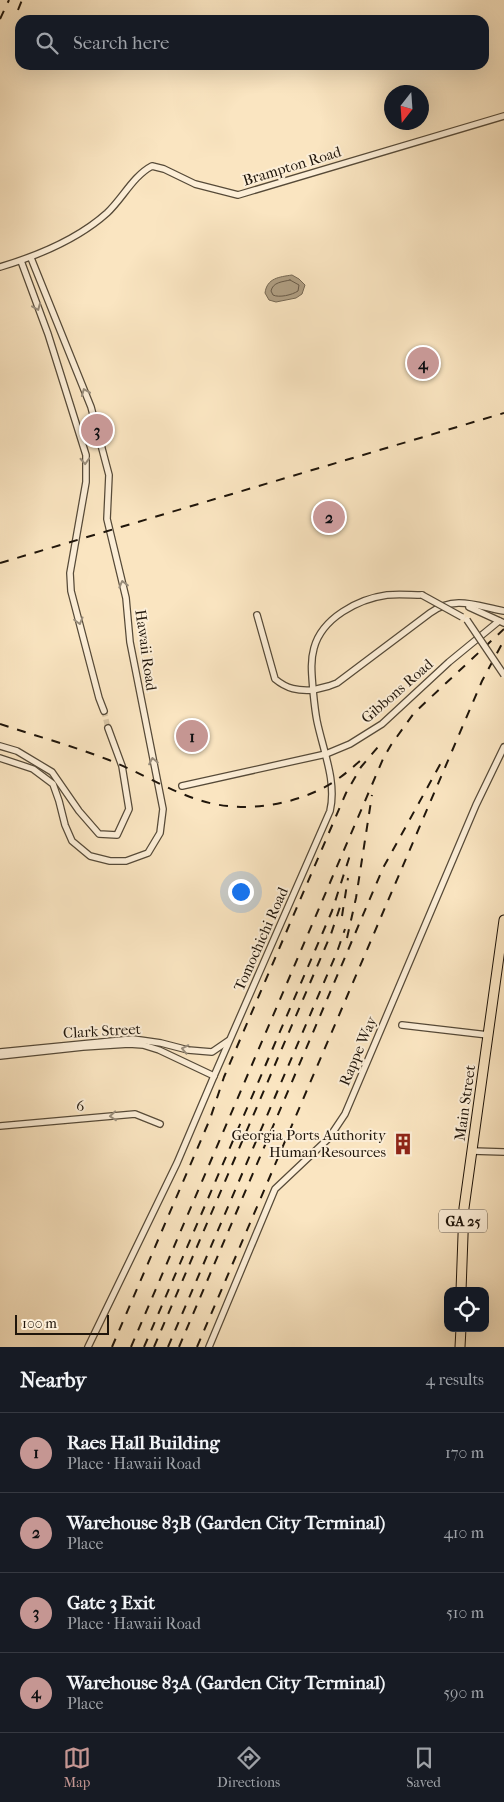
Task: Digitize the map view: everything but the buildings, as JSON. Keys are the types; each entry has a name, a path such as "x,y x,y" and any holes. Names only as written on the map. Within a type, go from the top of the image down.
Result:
{"main road":[{"name":"Main Street","path":"461,1287 464,1208 504,920"},
{"path":"460,1347 461,1332"}],"street":[{"name":"Brampton Road","path":"0,267 31,258 91,225 107,213 142,171 152,166 204,187 238,195 504,116"},
{"name":"Hawaii Road","path":"0,758 33,769 53,784 65,826 72,841 90,856 110,861 126,860 148,853 160,834 163,809 130,642 126,598 107,519 109,475 91,407 31,258"},
{"path":"21,260 48,334 86,455 86,482 70,573 70,591 104,712"},
{"path":"313,690 311,665 314,646 328,622 351,606 386,595 422,595 465,618 504,675"},
{"path":"257,615 276,679 283,686 302,691 313,690 336,683 438,607 452,602 460,602 504,611"},
{"name":"Gibbons Road","path":"182,786 326,754 350,744 382,724 449,662 502,622 460,602"},
{"name":"Tomochichi Road","path":"88,1347 177,1163 330,811 332,787 317,720 313,690"},
{"path":"0,746 17,751 52,772 79,811 99,834 117,835 129,809 122,766 108,728"},
{"name":"Rappe Way","path":"209,1347 275,1189 329,1138 345,1114 476,805 504,747"},
{"path":"402,1025 488,1035"},
{"name":"Clark Street","path":"0,1052 133,1039 161,1042 188,1050 212,1052 230,1039"},
{"name":"Clark Street","path":"0,1056 101,1046 143,1044 214,1076"},
{"name":"6","path":"0,1126 135,1114 160,1124"},
{"path":"472,1151 504,1152"}],"water":[{"path":"292,275 305,285 302,294 296,298 276,302 269,300 265,293 268,284 274,279"}],"tunnel":[{"path":"104,711 108,728"}],"railway":[{"path":"0,19 9,0"},
{"path":"18,10 22,0"},
{"path":"0,563 504,413"},
{"path":"131,1347 383,759 414,713 504,629"},
{"path":"197,1347 482,681 504,640"},
{"path":"0,724 109,760 199,800 233,806 267,805 301,797 332,783 362,759"},
{"path":"112,1347 210,1119 224,1077 346,793 361,767 383,741"},
{"path":"179,1347 383,868 442,761"},
{"path":"347,938 356,898 372,795"},
{"path":"144,1347 332,911 352,849"},
{"path":"342,916 348,878"},
{"path":"154,1347 331,934 340,907"},
{"path":"168,1347 337,952 345,929"}],"place":[{"name":"Warehouse 83A (Garden City Terminal)","path":"423,363"},
{"name":"Gate 3 Exit","path":"97,430"},
{"name":"Warehouse 83B (Garden City Terminal)","path":"329,517"},
{"name":"Raes Hall Building","path":"192,736"},
{"name":"Georgia Ports Authority Human Resources","path":"403,1144"}]}
